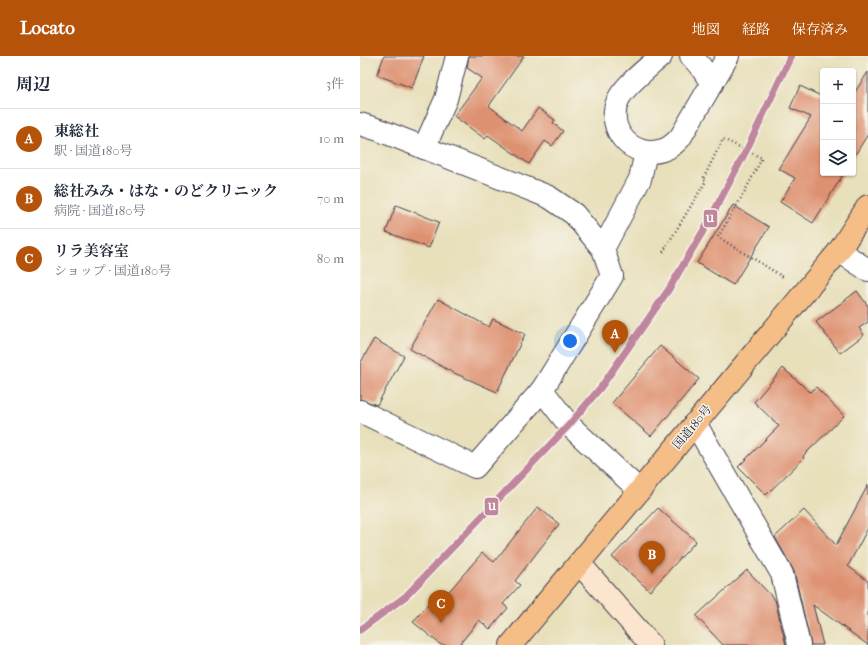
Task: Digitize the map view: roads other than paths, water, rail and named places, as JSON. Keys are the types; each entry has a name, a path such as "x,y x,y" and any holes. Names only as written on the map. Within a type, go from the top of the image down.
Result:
{"highway":[{"name":"国道180号","path":"511,645 839,251 868,206"}],"street":[{"path":"424,148 446,98 457,56"},
{"path":"661,56 625,90 618,98 615,108 615,125 622,139 638,150 646,152 664,150 673,145 680,138 728,56"},
{"path":"691,56 712,84"},
{"path":"360,124 379,130 549,197 574,214 603,249 612,276 542,390 475,467 360,411"},
{"path":"603,249 640,179 646,152"},
{"path":"839,251 868,270"},
{"path":"542,390 569,425 639,490"},
{"path":"695,423 782,574 799,645"},
{"path":"579,563 652,645"}],"place":[{"name":"東総社","path":"615,353"},
{"name":"総社みみ・はな・のどクリニック","path":"652,574"},
{"name":"リラ美容室","path":"441,623"}]}
